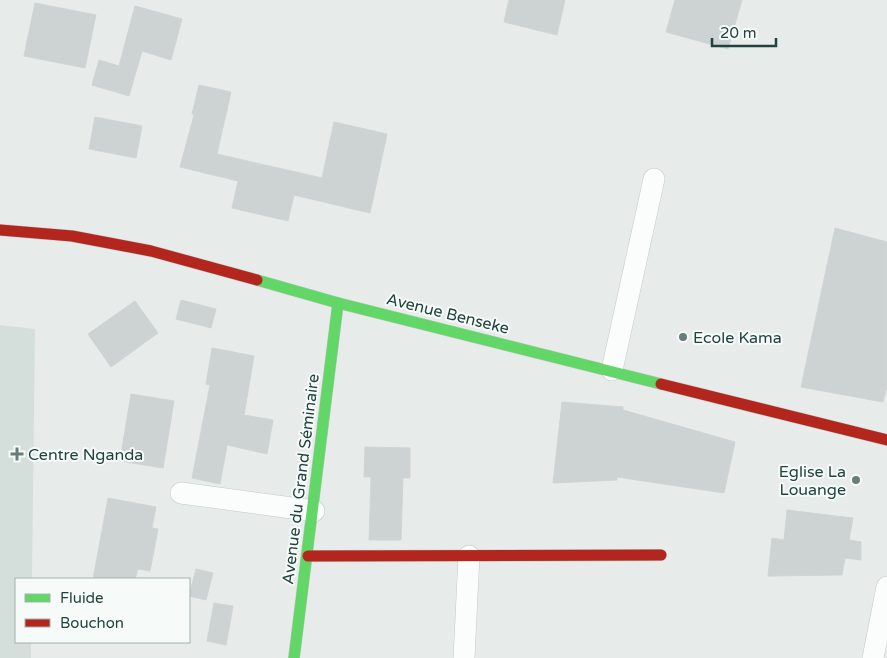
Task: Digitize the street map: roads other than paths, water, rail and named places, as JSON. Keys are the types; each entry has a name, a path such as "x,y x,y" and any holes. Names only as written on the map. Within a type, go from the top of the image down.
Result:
{"street":[{"path":"612,370 654,179"},
{"name":"Avenue Benseke","path":"0,230 72,236 150,252 338,303 887,440"},
{"name":"Avenue du Grand Séminaire","path":"294,658 314,511 338,303"},
{"path":"181,493 314,511"},
{"path":"308,556 661,555"},
{"path":"464,658 469,556"},
{"path":"873,658 887,586"}],"place":[{"name":"Ecole Kama","path":"683,337"},
{"name":"Centre Nganda","path":"17,454"},
{"name":"Eglise La Louange","path":"856,480"}]}
